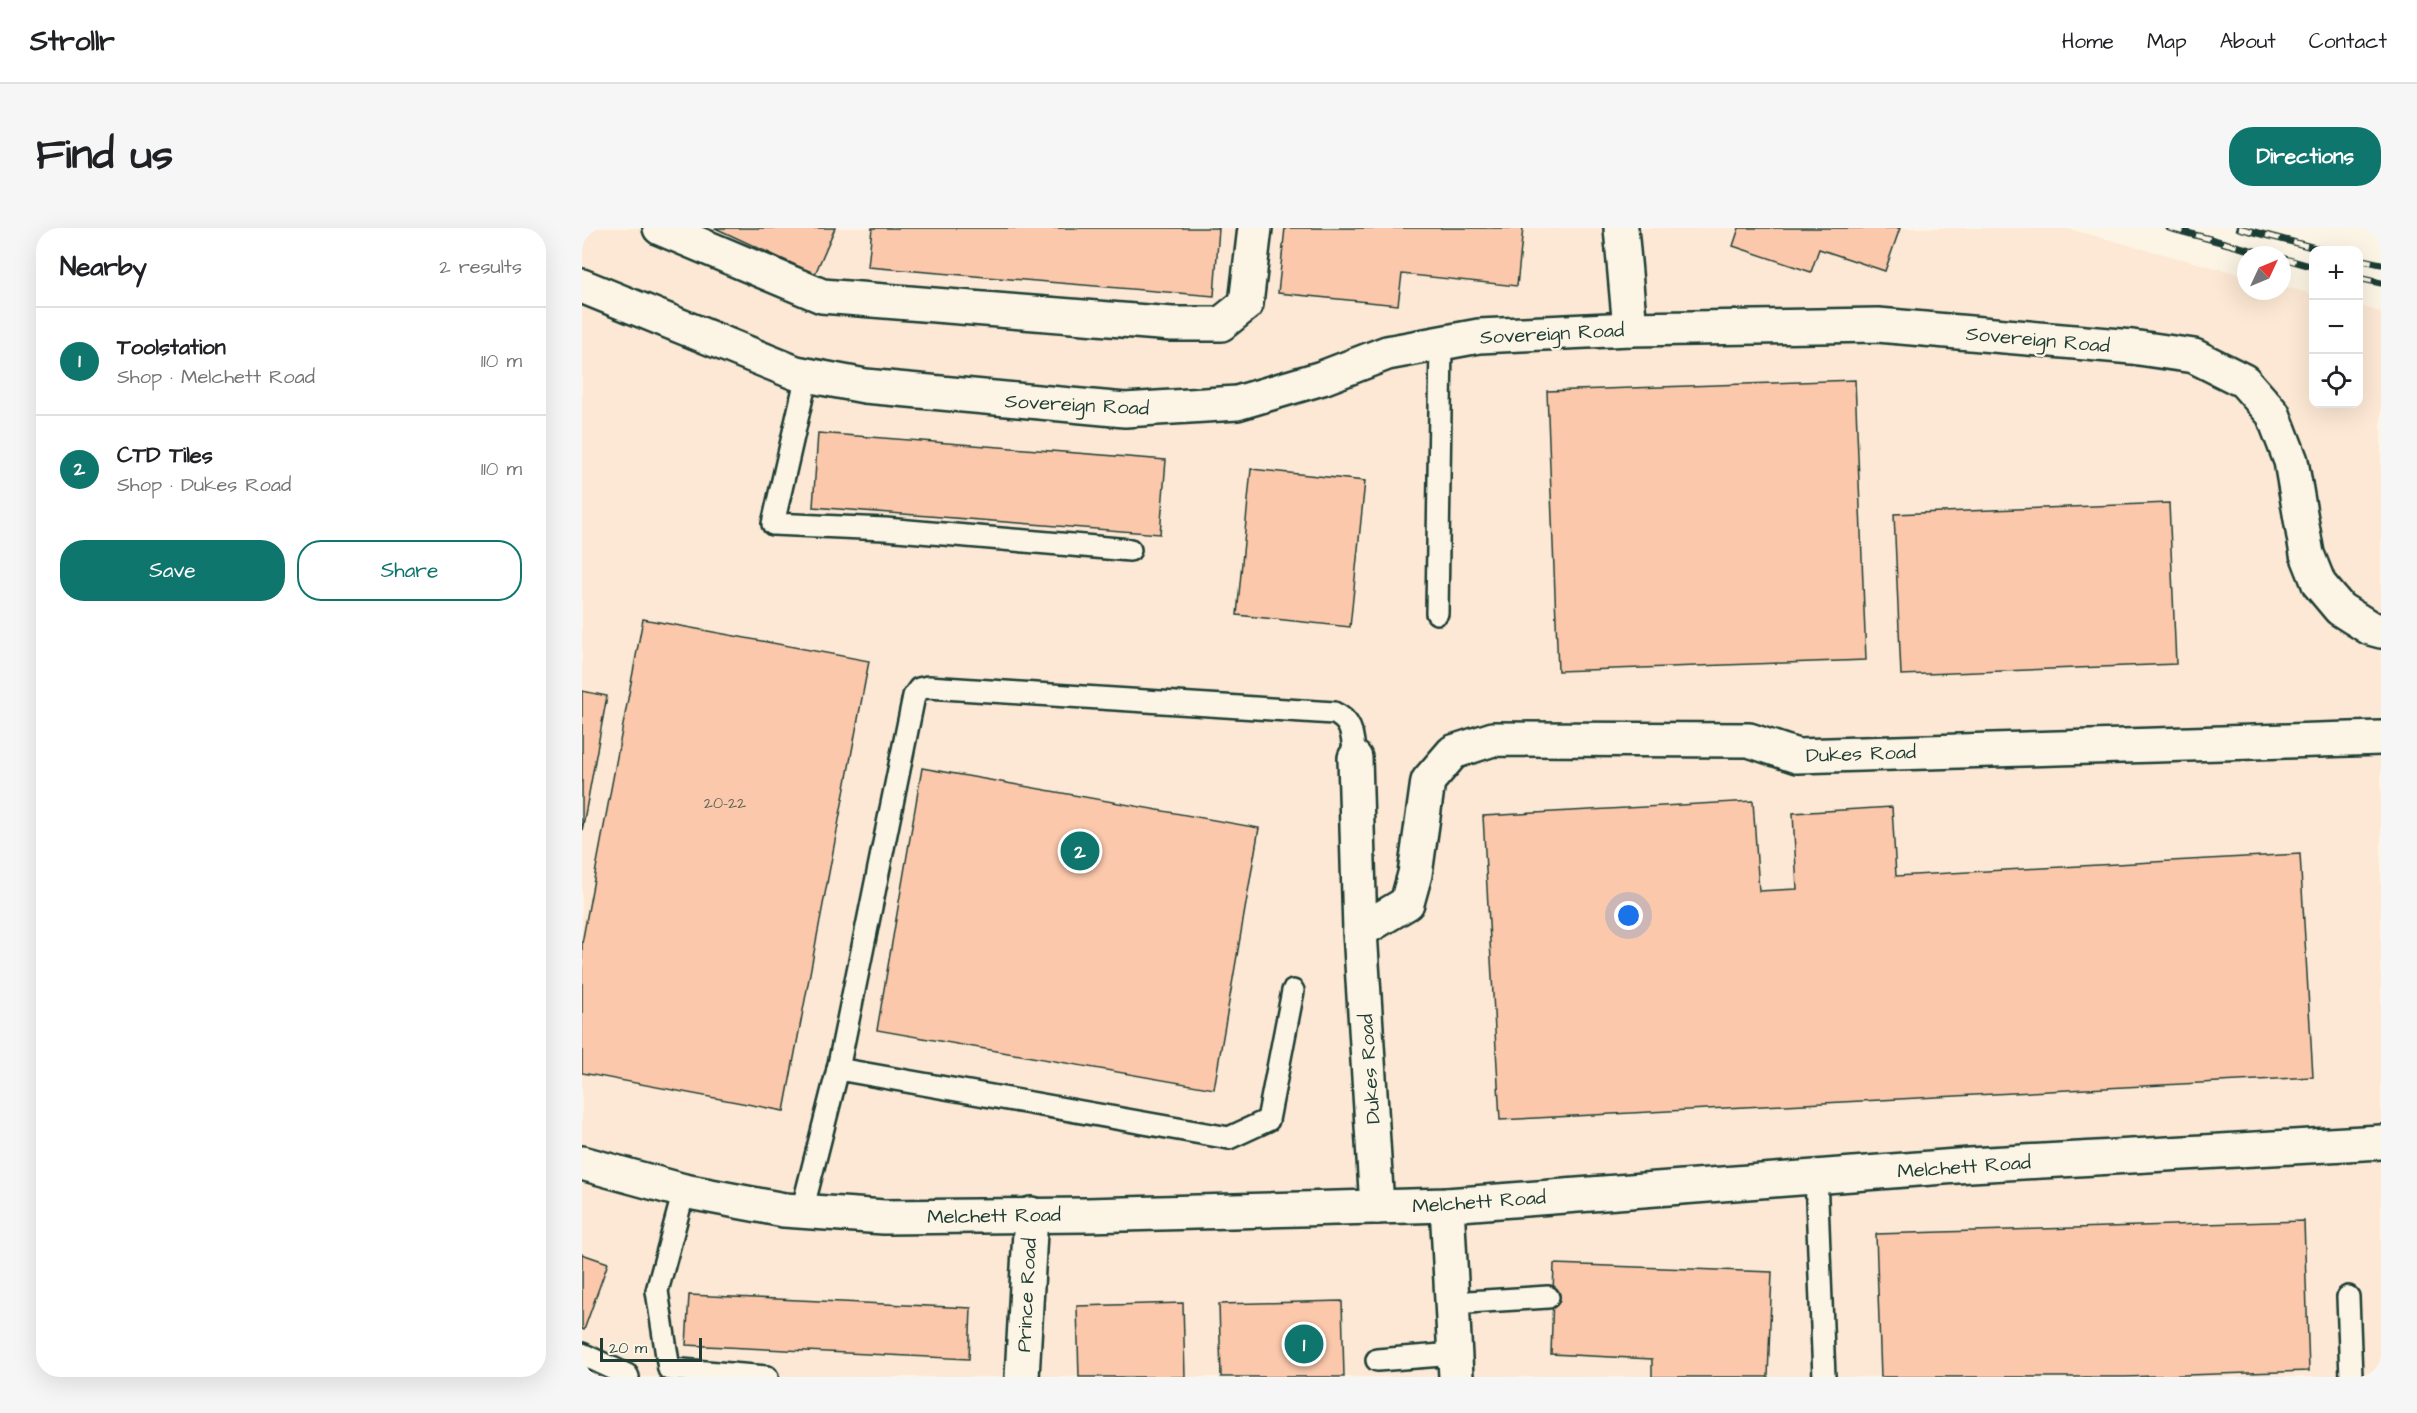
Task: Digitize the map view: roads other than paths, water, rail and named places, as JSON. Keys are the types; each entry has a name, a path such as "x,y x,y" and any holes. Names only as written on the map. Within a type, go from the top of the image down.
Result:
{"street":[{"path":"660,228 822,296 1172,324 1221,324 1246,304 1255,228"},
{"path":"1621,228 1630,329"},
{"name":"Sovereign Road","path":"582,286 760,360 807,375 866,386 1125,410 1237,403 1322,378 1387,353 1479,336 1630,329 1878,325 2132,347 2194,356 2244,381 2273,414 2291,461 2307,554 2319,584 2340,609 2370,628 2381,631"},
{"name":"Dukes Road","path":"1360,931 1407,903 1415,874 1428,781 1453,752 1493,739 1749,740 1797,756 2381,738"},
{"name":"Dukes Road","path":"1355,758 1360,931 1377,1207"},
{"name":"Melchett Road","path":"582,1163 684,1191 802,1211 884,1217 1088,1215 1447,1205 1970,1165 2381,1142"},
{"path":"1447,1205 1456,1366"},
{"name":"Prince Road","path":"1022,1377 1031,1214"}],"lane":[{"path":"1437,613 1441,343"},
{"path":"807,375 773,524 885,529 1130,550"},
{"path":"802,1211 838,1069 914,696 919,689 928,687 1334,713 1344,718 1350,728 1355,758"},
{"path":"838,1069 1229,1138 1268,1120 1293,991"},
{"path":"1816,1176 1824,1377"},
{"path":"684,1191 657,1291 669,1369 767,1377"},
{"path":"1452,1303 1548,1297"},
{"path":"2348,1297 2351,1377"},
{"path":"582,1354 627,1377"},
{"path":"1377,1360 1456,1366"}],"railway":[{"path":"2169,228 2237,246"},
{"path":"2239,228 2309,246"},
{"path":"2363,260 2381,264"},
{"path":"2291,261 2309,266"},
{"path":"2363,279 2381,283"}],"place":[{"name":"CTD Tiles","path":"1080,851"},
{"name":"Toolstation","path":"1304,1344"}]}
